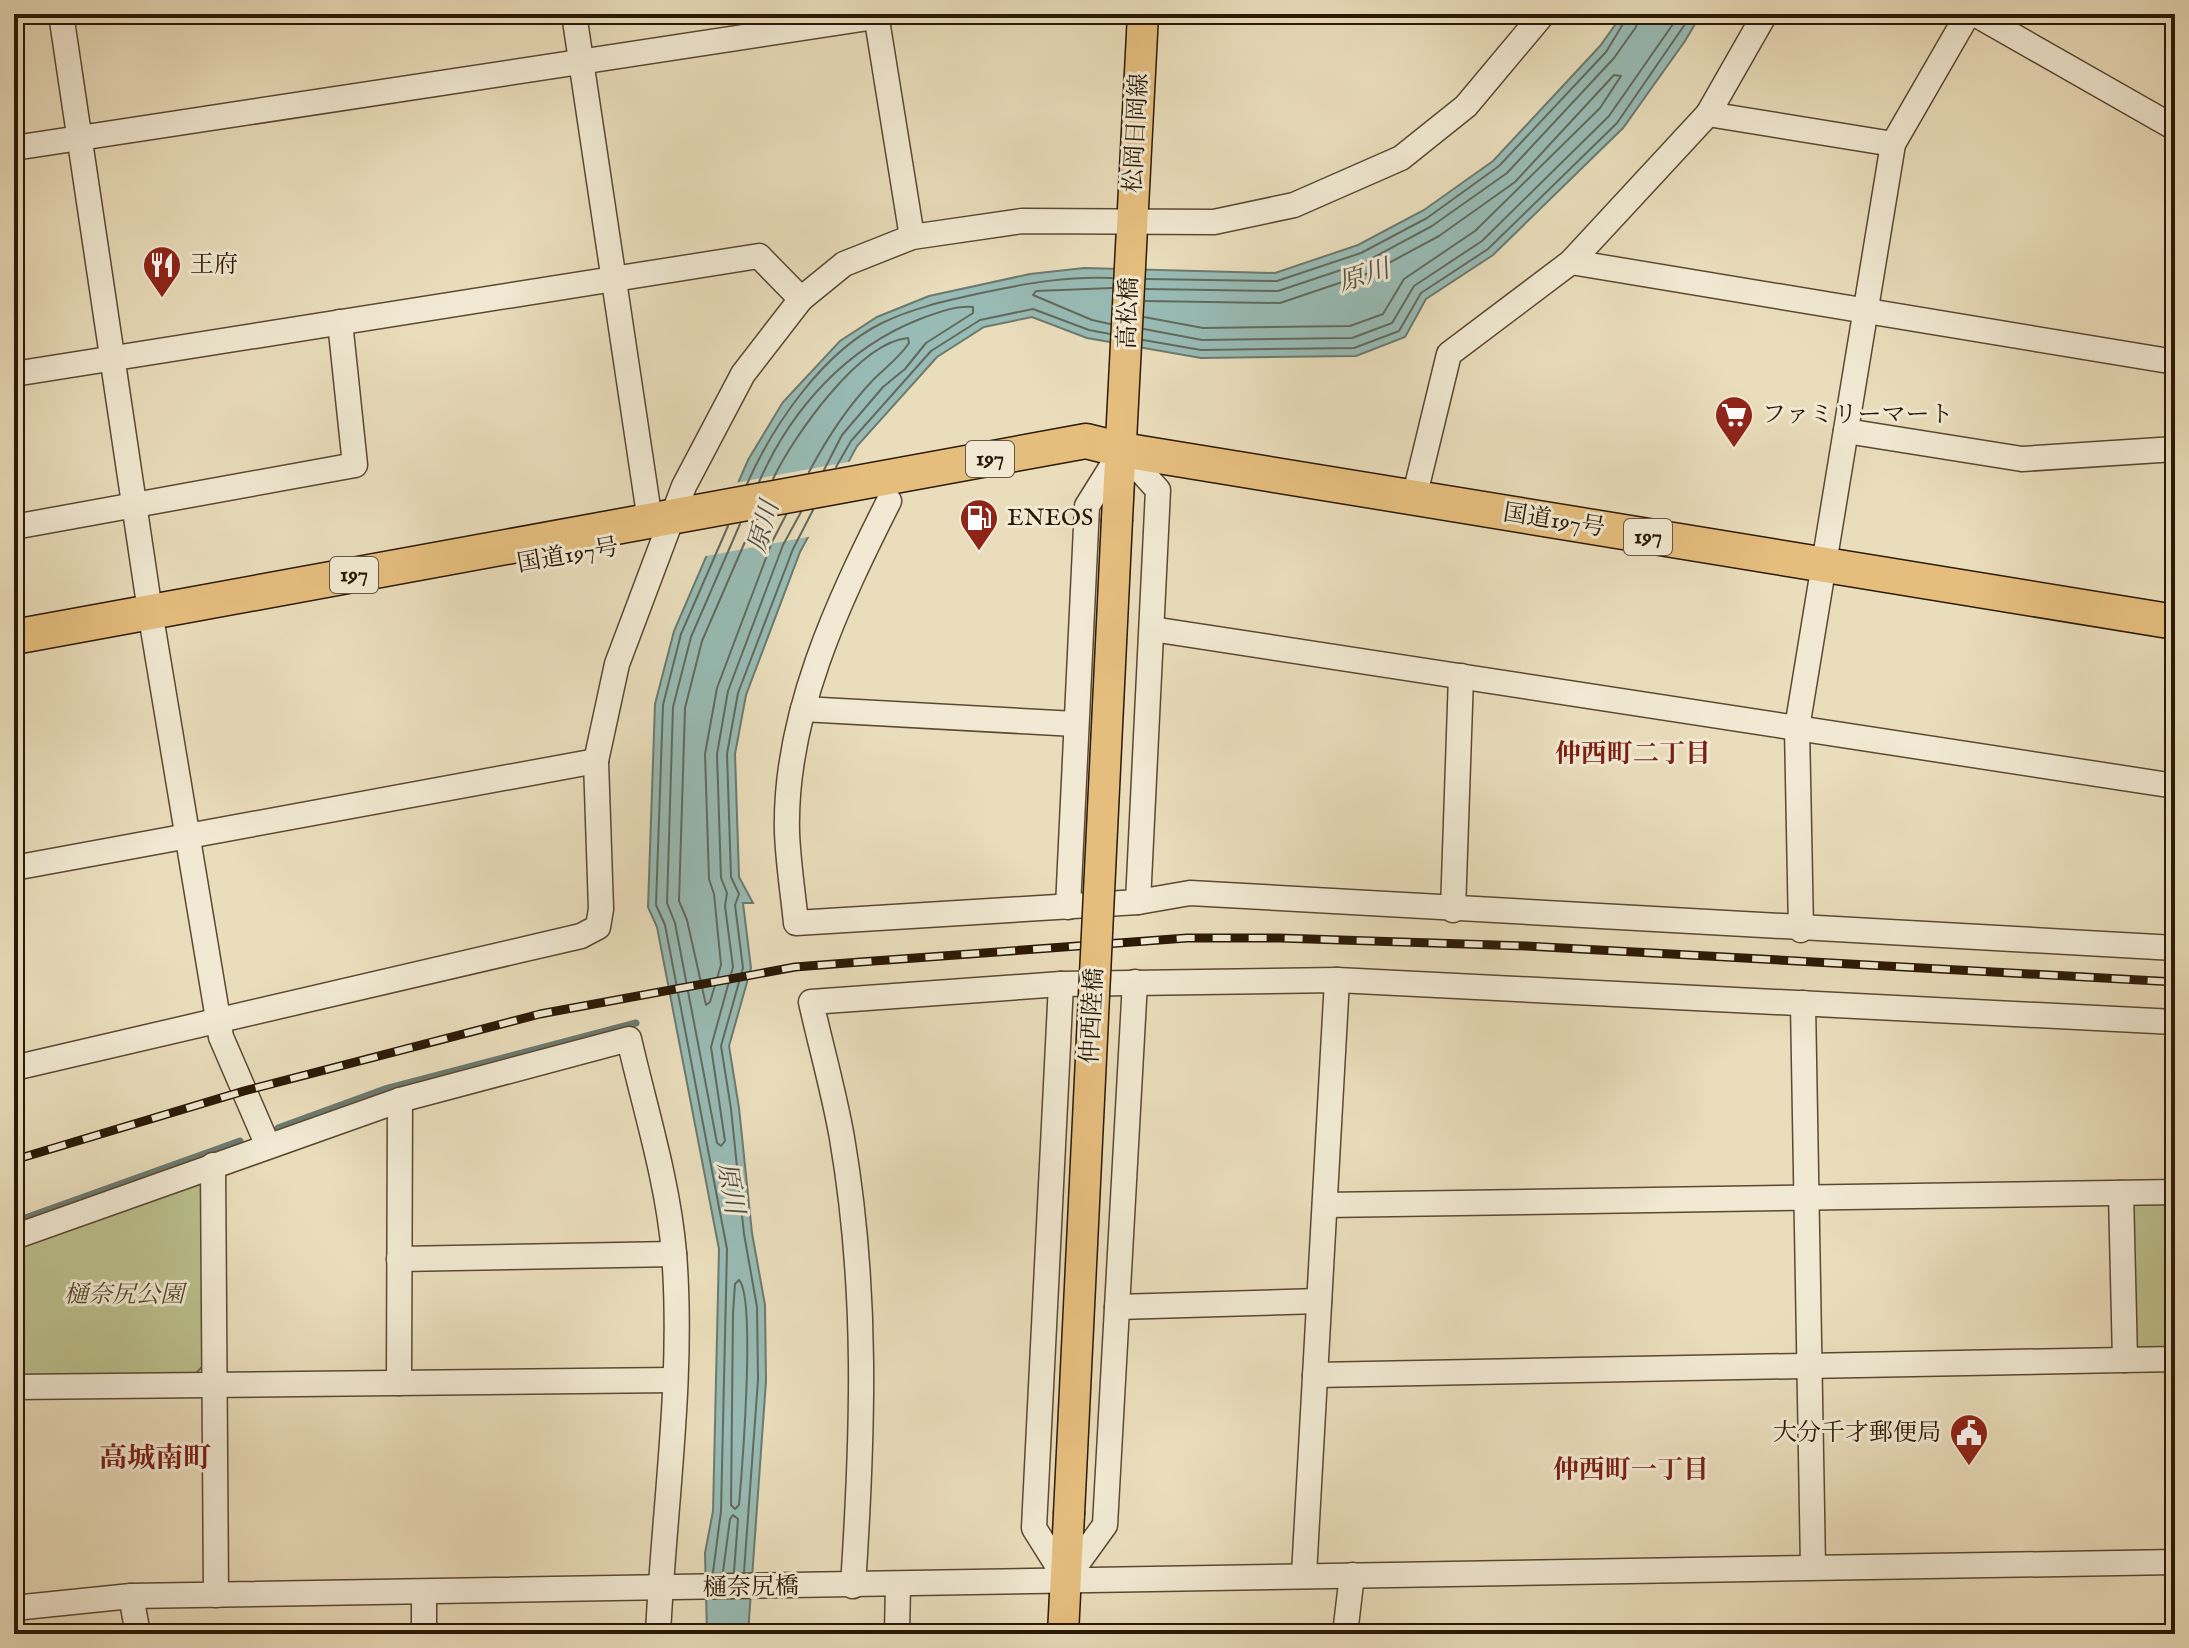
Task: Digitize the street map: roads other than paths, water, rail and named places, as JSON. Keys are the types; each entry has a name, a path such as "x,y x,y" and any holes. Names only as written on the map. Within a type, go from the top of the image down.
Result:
{"highway":[{"name":"国道197号","path":"14,659 153,622 673,525 853,496 1086,441 1122,450 2175,622"},
{"name":"国道197号","path":"853,496 889,501 1081,464 1122,450"},
{"name":"国道197号","path":"14,637 153,622"}],"main road":[{"name":"松岡日岡線","path":"1132,251 1143,14"},
{"name":"高松橋","path":"1122,450 1132,251"},
{"name":"仲西陸橋","path":"1066,1579 1122,450"},
{"path":"1063,1634 1066,1579"}],"street":[{"path":"61,14 134,506 218,1021 221,1037 268,1146"},
{"path":"574,14 614,279 673,525"},
{"path":"14,1068 581,936 598,927 601,909 596,761 617,664 673,525 743,374 801,299 844,264 912,237 1022,221 1214,222 1294,205 1401,158 1466,106 1543,14"},
{"path":"1414,498 1449,354 1571,262 1708,114 1765,14"},
{"path":"1801,930 1797,728 1893,144 1968,14"},
{"path":"1975,14 2175,128"},
{"path":"14,148 875,16 912,237"},
{"path":"1708,114 1893,144"},
{"path":"14,374 759,256 801,299"},
{"path":"1571,262 2175,362"},
{"path":"14,527 355,465 340,322"},
{"path":"1846,431 2022,459 2175,449"},
{"path":"1068,907 1087,506 1122,450 1158,490 1138,902"},
{"path":"889,501 828,635 803,709 787,830 796,923 1138,902 1190,893 1801,930 2175,948"},
{"path":"1152,629 2175,786"},
{"path":"1453,910 1461,676"},
{"path":"803,709 1075,724"},
{"path":"14,868 596,761"},
{"path":"1304,1575 1337,980"},
{"path":"853,1586 863,1433 861,1309 842,1136 811,1002 1061,984 1337,980 2175,1022"},
{"path":"1061,984 1034,1528 1066,1579 1105,1525 1135,982"},
{"path":"1803,1003 1813,1567"},
{"path":"14,1237 400,1100 629,1039 664,1193 674,1254 669,1589 658,1634"},
{"path":"399,1383 400,1100"},
{"path":"213,1165 216,1595"},
{"path":"1325,1205 2175,1192"},
{"path":"2121,1193 2125,1360"},
{"path":"399,1259 674,1254"},
{"path":"1117,1307 1319,1301"},
{"path":"1315,1375 2175,1359"},
{"path":"14,1387 674,1380"},
{"name":"樋奈尻橋","path":"14,1608 131,1596 2175,1562"},
{"path":"1345,1634 1352,1575"},
{"path":"897,1634 898,1585"},
{"path":"424,1592 424,1634"},
{"path":"131,1596 138,1634"}],"water":[{"name":"原川","path":"1623,14 1701,14 1623,128 1493,255 1426,299 1405,337 1356,356 1201,358 1087,338 1032,317 984,327 937,357 857,446 800,552 746,695 735,754 739,877 753,903 743,903 751,968 729,1046 752,1233 765,1305 766,1381 748,1634 707,1634 705,1553 713,1511 719,1249 657,927 648,907 655,704 674,631 748,460 783,402 840,341 877,317 929,296 1030,274 1084,268 1275,273 1358,245 1424,210 1493,161 1600,46"}],"waterway":[{"path":"278,1128 385,1089 636,1023"},
{"path":"14,1222 240,1141"}],"railway":[{"path":"14,1160 244,1091 540,1014 795,967 1187,938 1279,938 1526,946 2175,982"}],"place":[{"name":"王府","path":"162,299"},
{"name":"ファミリーマート","path":"1734,449"},
{"name":"ENEOS","path":"979,552"},
{"name":"大分千才郵便局","path":"1969,1467"}],"district":[{"name":"仲西町二丁目","path":"1633,754"},
{"name":"高城南町","path":"155,1459"},
{"name":"仲西町一丁目","path":"1631,1470"}],"park label":[{"name":"樋奈尻公園","path":"124,1295"}]}
